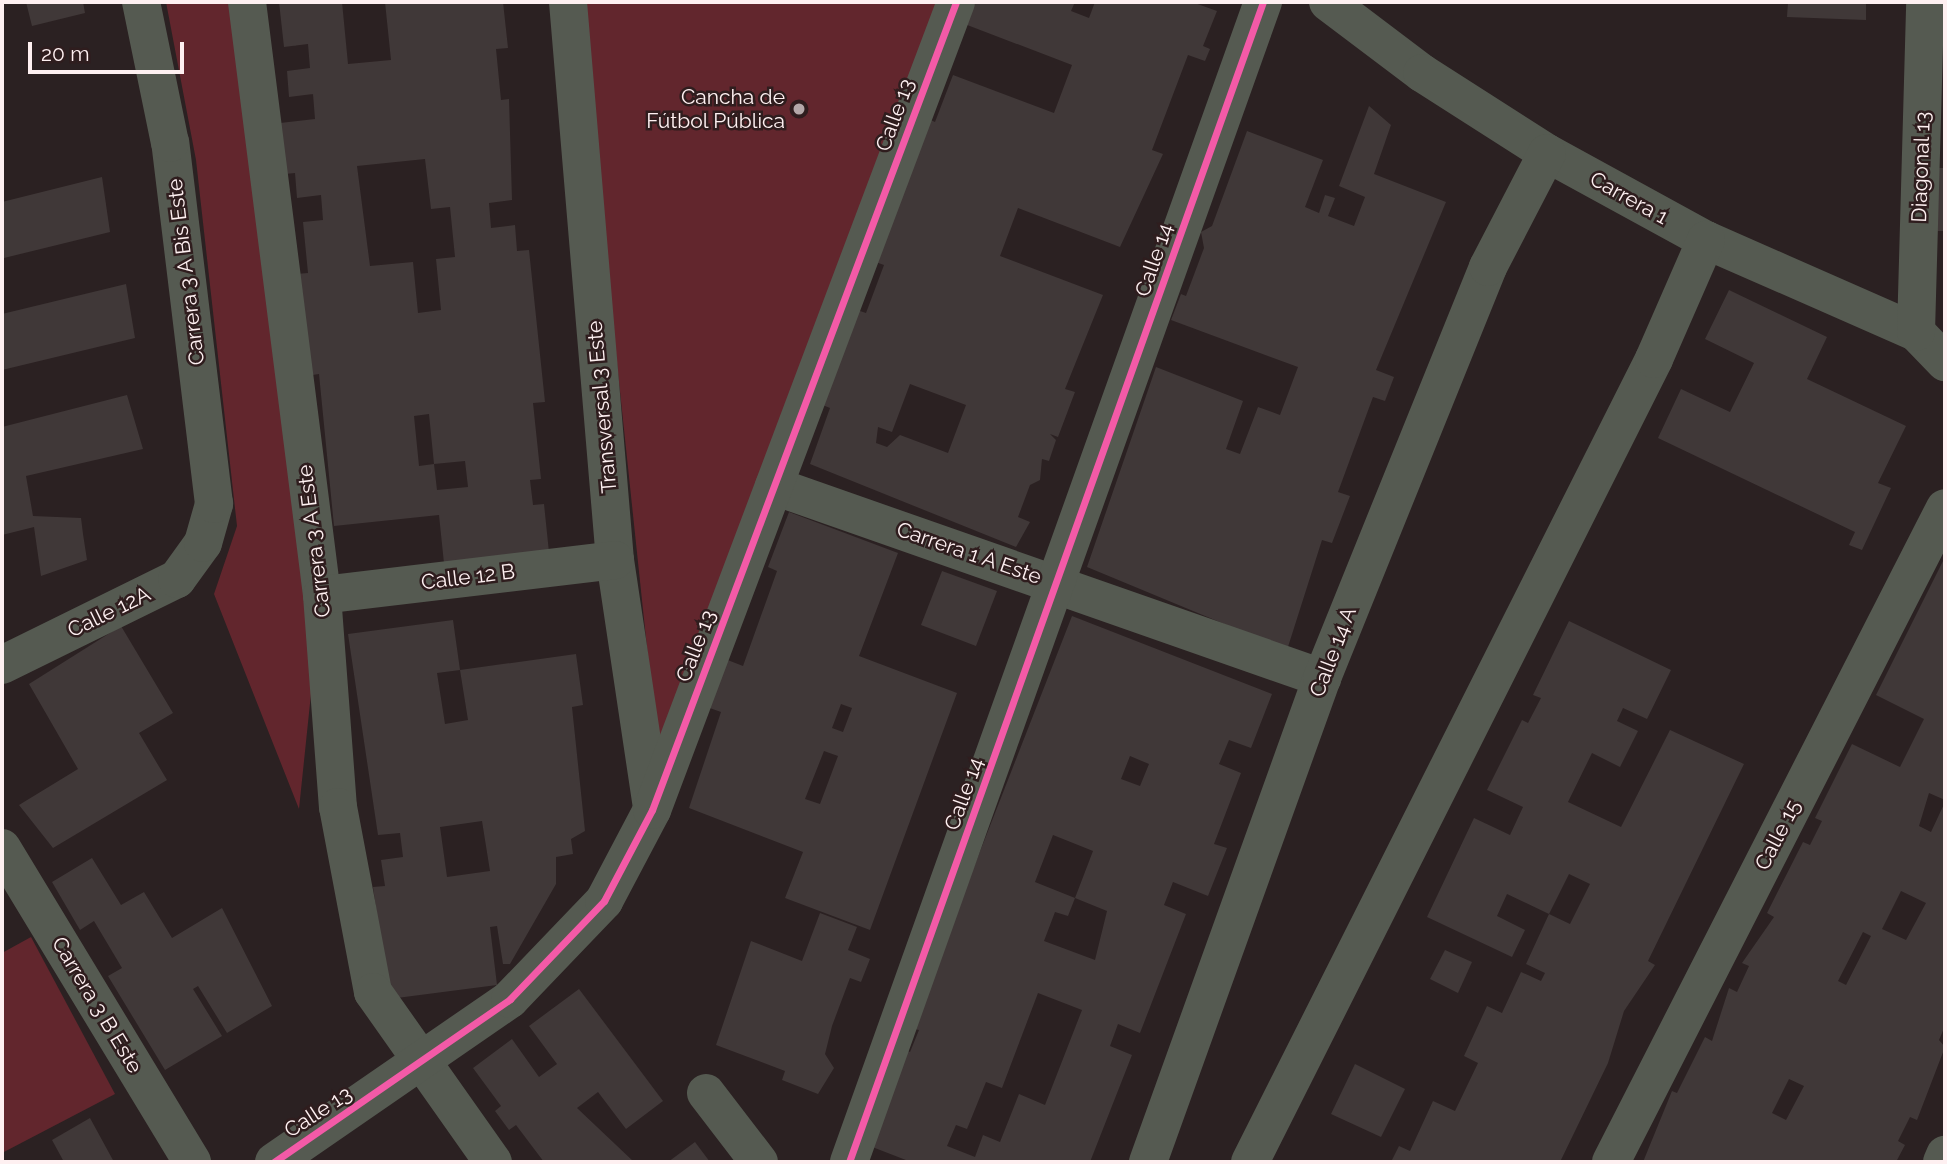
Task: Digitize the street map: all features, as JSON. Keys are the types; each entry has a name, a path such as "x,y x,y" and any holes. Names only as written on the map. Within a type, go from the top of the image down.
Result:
{"street":[{"name":"Carrera 3 A Bis Este","path":"141,2 170,143 212,490 203,543"},
{"name":"Carrera 3 A Este","path":"247,2 322,595 338,807 373,992 493,1162"},
{"name":"Transversal 3 Este","path":"568,2 615,560 652,810"},
{"name":"Calle 13","path":"274,1162 423,1064 510,999 604,901 652,810 956,2"},
{"name":"Calle 14","path":"849,1162 1060,583 1263,2"},
{"name":"Carrera 1","path":"1328,2 1422,73 1547,153 1706,240 1916,332 1945,362"},
{"name":"Diagonal 13","path":"1916,332 1932,26"},
{"name":"Calle 14 A","path":"1147,1162 1322,678 1488,267 1547,153"},
{"path":"1250,1162 1654,359 1706,240"},
{"name":"Carrera 1 A Este","path":"774,486 1060,583 1322,678"},
{"name":"Calle 15","path":"1611,1162 1945,508"},
{"name":"Calle 12A","path":"2,665 177,579 203,543"},
{"name":"Calle 12 B","path":"322,595 615,560"},
{"name":"Carrera 3 B Este","path":"2,848 192,1162"},
{"path":"706,1093 759,1162"},
{"path":"1942,1162 1945,1155"}],"shaded area":[{"path":"166,2 233,2 319,617 299,809 214,594 237,526 196,160"},
{"path":"579,2 944,2 658,752"},
{"path":"31,937 115,1094 2,1153 2,953"}],"building":[{"path":"26,2 83,2 85,13 32,26"},
{"path":"279,2 342,2 348,64 391,60 385,2 503,2 508,48 496,49 501,100 509,99 512,200 489,203 491,228 515,225 517,251 529,250 545,402 533,403 541,479 530,480 533,505 544,504 550,562 445,573 439,515 334,526 319,374 306,376 296,274 308,273 303,222 323,220 321,195 297,198 295,173 285,174 280,123 315,119 313,94 289,97 287,71 310,68 308,44 284,47","holes":["425,159 431,209 450,207 455,257 436,259 441,310 418,313 413,262 370,266 357,166","429,414 434,464 419,466 414,416","465,461 468,487 437,490 434,464"]},
{"path":"970,2 1075,2 1071,11 1089,18 1095,2 1192,2 1217,11 1203,46 1210,49 1205,61 1188,55 1152,150 1163,154 1120,247 1018,208 1000,256 1103,295 1065,389 1075,392 1058,437 1050,434 1056,440 1049,461 1042,459 1040,480 1030,485 1018,517 1030,522 1016,547 810,464 830,408 820,404 851,308 866,313 884,265 867,259 926,118 935,122 953,75 1054,113 1072,65 962,23","holes":["910,384 966,405 948,453 900,435 887,447 876,443 878,427 892,432"]},
{"path":"1788,2 1866,2 1866,20 1787,17"},
{"path":"1369,106 1391,125 1374,174 1446,202 1376,370 1394,377 1385,401 1373,397 1338,492 1350,496 1332,543 1322,540 1287,650 1087,567 1156,367 1243,401 1226,449 1240,454 1258,407 1280,415 1298,367 1171,320 1181,294 1186,296 1204,248 1201,232 1212,226 1247,131 1323,160 1305,207 1319,213 1325,195 1335,198 1328,216 1354,226 1365,197 1339,186"},
{"path":"1928,168 1945,168 1945,231 1926,231"},
{"path":"102,177 110,232 4,258 2,202"},
{"path":"126,284 135,338 2,370 2,314"},
{"path":"1729,290 1827,337 1807,379 1906,426 1878,483 1891,488 1862,550 1849,545 1855,532 1658,438 1681,389 1730,412 1754,363 1705,339"},
{"path":"127,395 143,449 26,476 33,516 81,518 87,560 41,576 34,527 2,535 2,427"},
{"path":"789,512 898,553 859,656 957,693 870,930 785,898 803,852 689,808 721,712 707,707 725,659 743,666 777,571 768,567","holes":["841,704 852,708 843,732 832,728","824,751 838,756 820,804 805,799"]},
{"path":"1945,557 1945,800 1929,793 1919,826 1931,832 1945,802 1945,1026 1939,1040 1945,1047 1917,1120 1910,1117 1898,1141 1905,1145 1896,1162 1643,1162 1672,1091 1677,1093 1705,1037 1712,1041 1729,988 1737,992 1749,966 1742,963 1774,917 1767,913 1803,842 1810,845 1822,821 1815,818 1852,744 1900,767 1924,719 1876,695","holes":["1901,891 1926,903 1906,940 1882,929","1863,932 1871,936 1846,985 1838,981","1789,1079 1804,1086 1786,1120 1772,1113"]},
{"path":"942,571 997,591 976,646 921,625"},
{"path":"1072,616 1272,694 1251,748 1229,740 1219,764 1241,773 1214,844 1227,848 1208,896 1173,882 1164,905 1186,914 1140,1033 1118,1024 1110,1046 1132,1055 1090,1162 911,1162 862,1143 903,1049 910,1052 919,1030 911,1028","holes":["1130,756 1149,764 1140,786 1121,779","1053,835 1093,851 1075,898 1035,882","1075,898 1107,911 1095,960 1044,941 1055,912 1068,916","1038,993 1082,1010 1045,1105 1019,1094 1000,1142 983,1135 975,1157 947,1146 956,1125 967,1129 986,1082 1002,1088"]},
{"path":"453,620 460,670 576,654 583,705 572,707 585,831 571,839 573,854 556,857 556,884 510,964 503,964 497,926 490,927 497,985 389,999 373,887 385,886 381,860 403,857 400,833 378,835 348,634","holes":["460,670 468,720 445,724 437,673","482,821 490,871 447,877 440,827"]},
{"path":"1569,621 1671,670 1647,719 1623,708 1617,721 1638,731 1620,767 1592,753 1568,802 1621,827 1670,730 1744,764 1648,961 1655,965 1624,1011 1608,1063 1560,1162 1391,1162 1399,1146 1410,1151 1433,1101 1455,1111 1478,1063 1464,1056 1487,1006 1502,1013 1521,972 1541,981 1545,973 1526,964 1549,914 1507,894 1497,916 1525,930 1512,957 1427,917 1474,818 1510,835 1523,807 1487,790 1522,720 1528,723 1541,698 1533,695","holes":["1569,874 1590,884 1570,924 1549,914"]},
{"path":"121,626 173,713 139,733 167,780 53,848 19,805 78,769 29,684"},
{"path":"92,858 121,905 144,892 172,938 222,908 272,1006 227,1033 198,986 193,989 222,1036 165,1070 108,976 122,968 94,921 80,930 52,882"},
{"path":"820,913 857,927 848,950 870,959 861,982 850,978 825,1054 834,1068 818,1094 782,1080 785,1071 716,1045 751,941 802,961"},
{"path":"1445,950 1472,962 1458,993 1430,979"},
{"path":"579,989 663,1101 626,1129 598,1092 577,1108 634,1162 544,1162 516,1125 509,1130 495,1111 501,1106 473,1068 512,1039 539,1077 557,1064 529,1026"},
{"path":"1355,1064 1405,1089 1381,1137 1331,1114"},
{"path":"90,1118 114,1162 64,1162 52,1140"},
{"path":"695,1142 710,1162 668,1162"}],"cycle path":[{"path":"274,1162 510,999 604,901 652,810 956,2"},
{"path":"849,1162 1263,2"}],"place":[{"name":"Cancha de Fútbol Pública","path":"799,109"}]}
